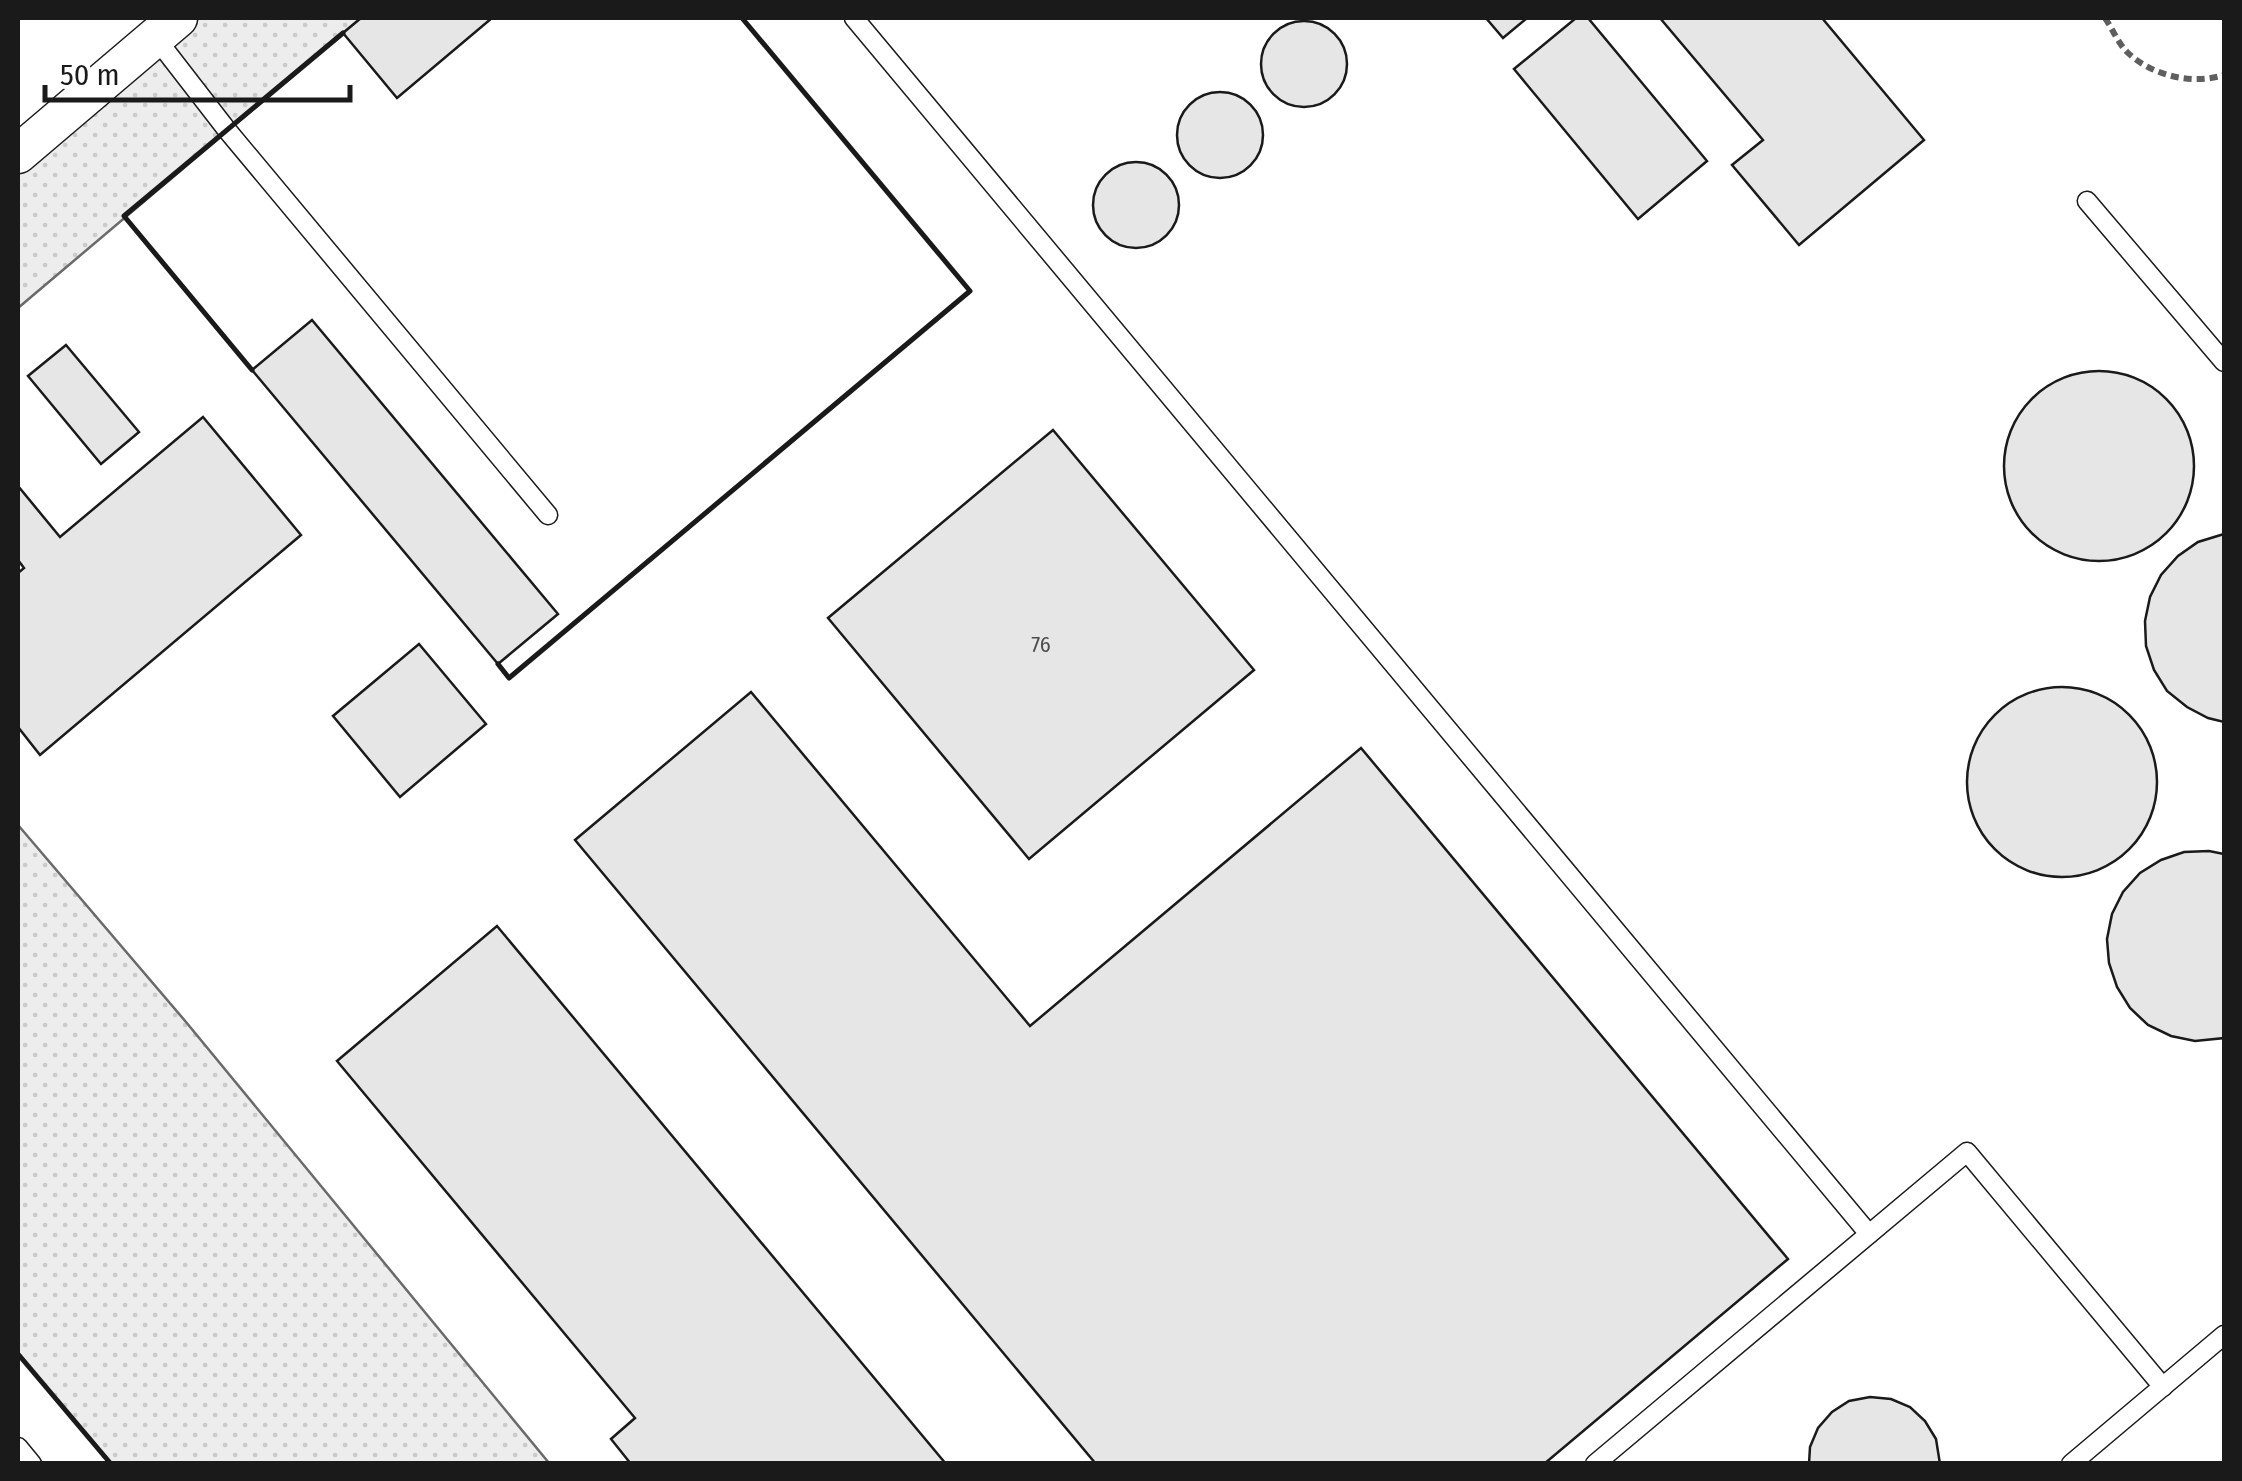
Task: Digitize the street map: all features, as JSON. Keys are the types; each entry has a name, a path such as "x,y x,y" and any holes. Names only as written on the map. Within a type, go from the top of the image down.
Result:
{"street":[{"path":"18,154 166,27"}],"lane":[{"path":"854,18 1869,1234"},
{"path":"166,27 227,130 548,515"},
{"path":"2087,201 2224,362"},
{"path":"1595,1464 1967,1152 2163,1387"},
{"path":"2072,1464 2224,1335"},
{"path":"18,1446 32,1464"}],"path":[{"path":"2105,18 2126,51 2164,75 2209,80 2224,75"}],"shaded area":[{"path":"177,18 361,18 18,308 18,154"},
{"path":"18,825 186,1022 549,1463 111,1463 18,1354"}],"building":[{"path":"361,18 492,18 397,98 343,33"},
{"path":"1486,18 1527,18 1503,38"},
{"path":"1576,18 1588,18 1707,161 1638,219 1514,69"},
{"path":"1660,18 1822,18 1924,140 1799,245 1732,165 1763,140"},
{"path":"1304,21 1321,24 1335,33 1344,47 1344,81 1335,95 1321,104 1304,107 1287,104 1273,95 1264,81 1261,64 1264,47 1273,33 1287,24"},
{"path":"1220,92 1237,95 1251,104 1260,118 1260,152 1251,166 1237,175 1220,178 1203,175 1189,166 1180,152 1177,135 1180,118 1189,104 1203,95"},
{"path":"1136,162 1153,165 1167,174 1176,188 1176,222 1167,236 1153,245 1136,248 1119,245 1105,236 1096,222 1093,205 1096,188 1105,174 1119,165"},
{"path":"312,320 558,614 498,664 252,370"},
{"path":"66,345 139,432 101,464 28,376"},
{"path":"2099,371 2135,379 2166,399 2186,430 2194,466 2186,502 2166,533 2135,553 2099,561 2063,553 2032,533 2012,502 2004,466 2012,430 2032,399 2063,379"},
{"path":"203,417 301,535 40,755 18,727 18,573 24,568 18,560 18,486 60,537"},
{"path":"1053,430 1254,670 1029,859 828,618"},
{"path":"2224,534 2224,722 2187,707 2167,691 2146,646 2145,621 2150,597 2161,575 2178,556 2198,542"},
{"path":"419,644 486,724 400,797 333,716"},
{"path":"2062,687 2098,695 2129,715 2149,746 2157,782 2149,818 2129,849 2098,869 2062,877 2026,869 1995,849 1975,818 1967,782 1975,746 1995,715 2026,695"},
{"path":"751,692 1030,1026 1361,748 1788,1259 1544,1464 1096,1464 575,840"},
{"path":"2184,852 2224,854 2224,1038 2195,1041 2171,1036 2148,1025 2130,1008 2109,963 2107,939 2112,914 2123,892 2140,873"},
{"path":"497,926 946,1464 631,1464 611,1439 635,1418 337,1061"},
{"path":"1891,1399 1910,1407 1925,1421 1936,1439 1940,1464 1809,1464 1810,1447 1818,1428 1832,1412 1849,1401"}],"wall":[{"path":"498,664 509,678 970,291 742,18"},
{"path":"252,370 124,216 343,33"},
{"path":"18,1354 111,1464"}]}
